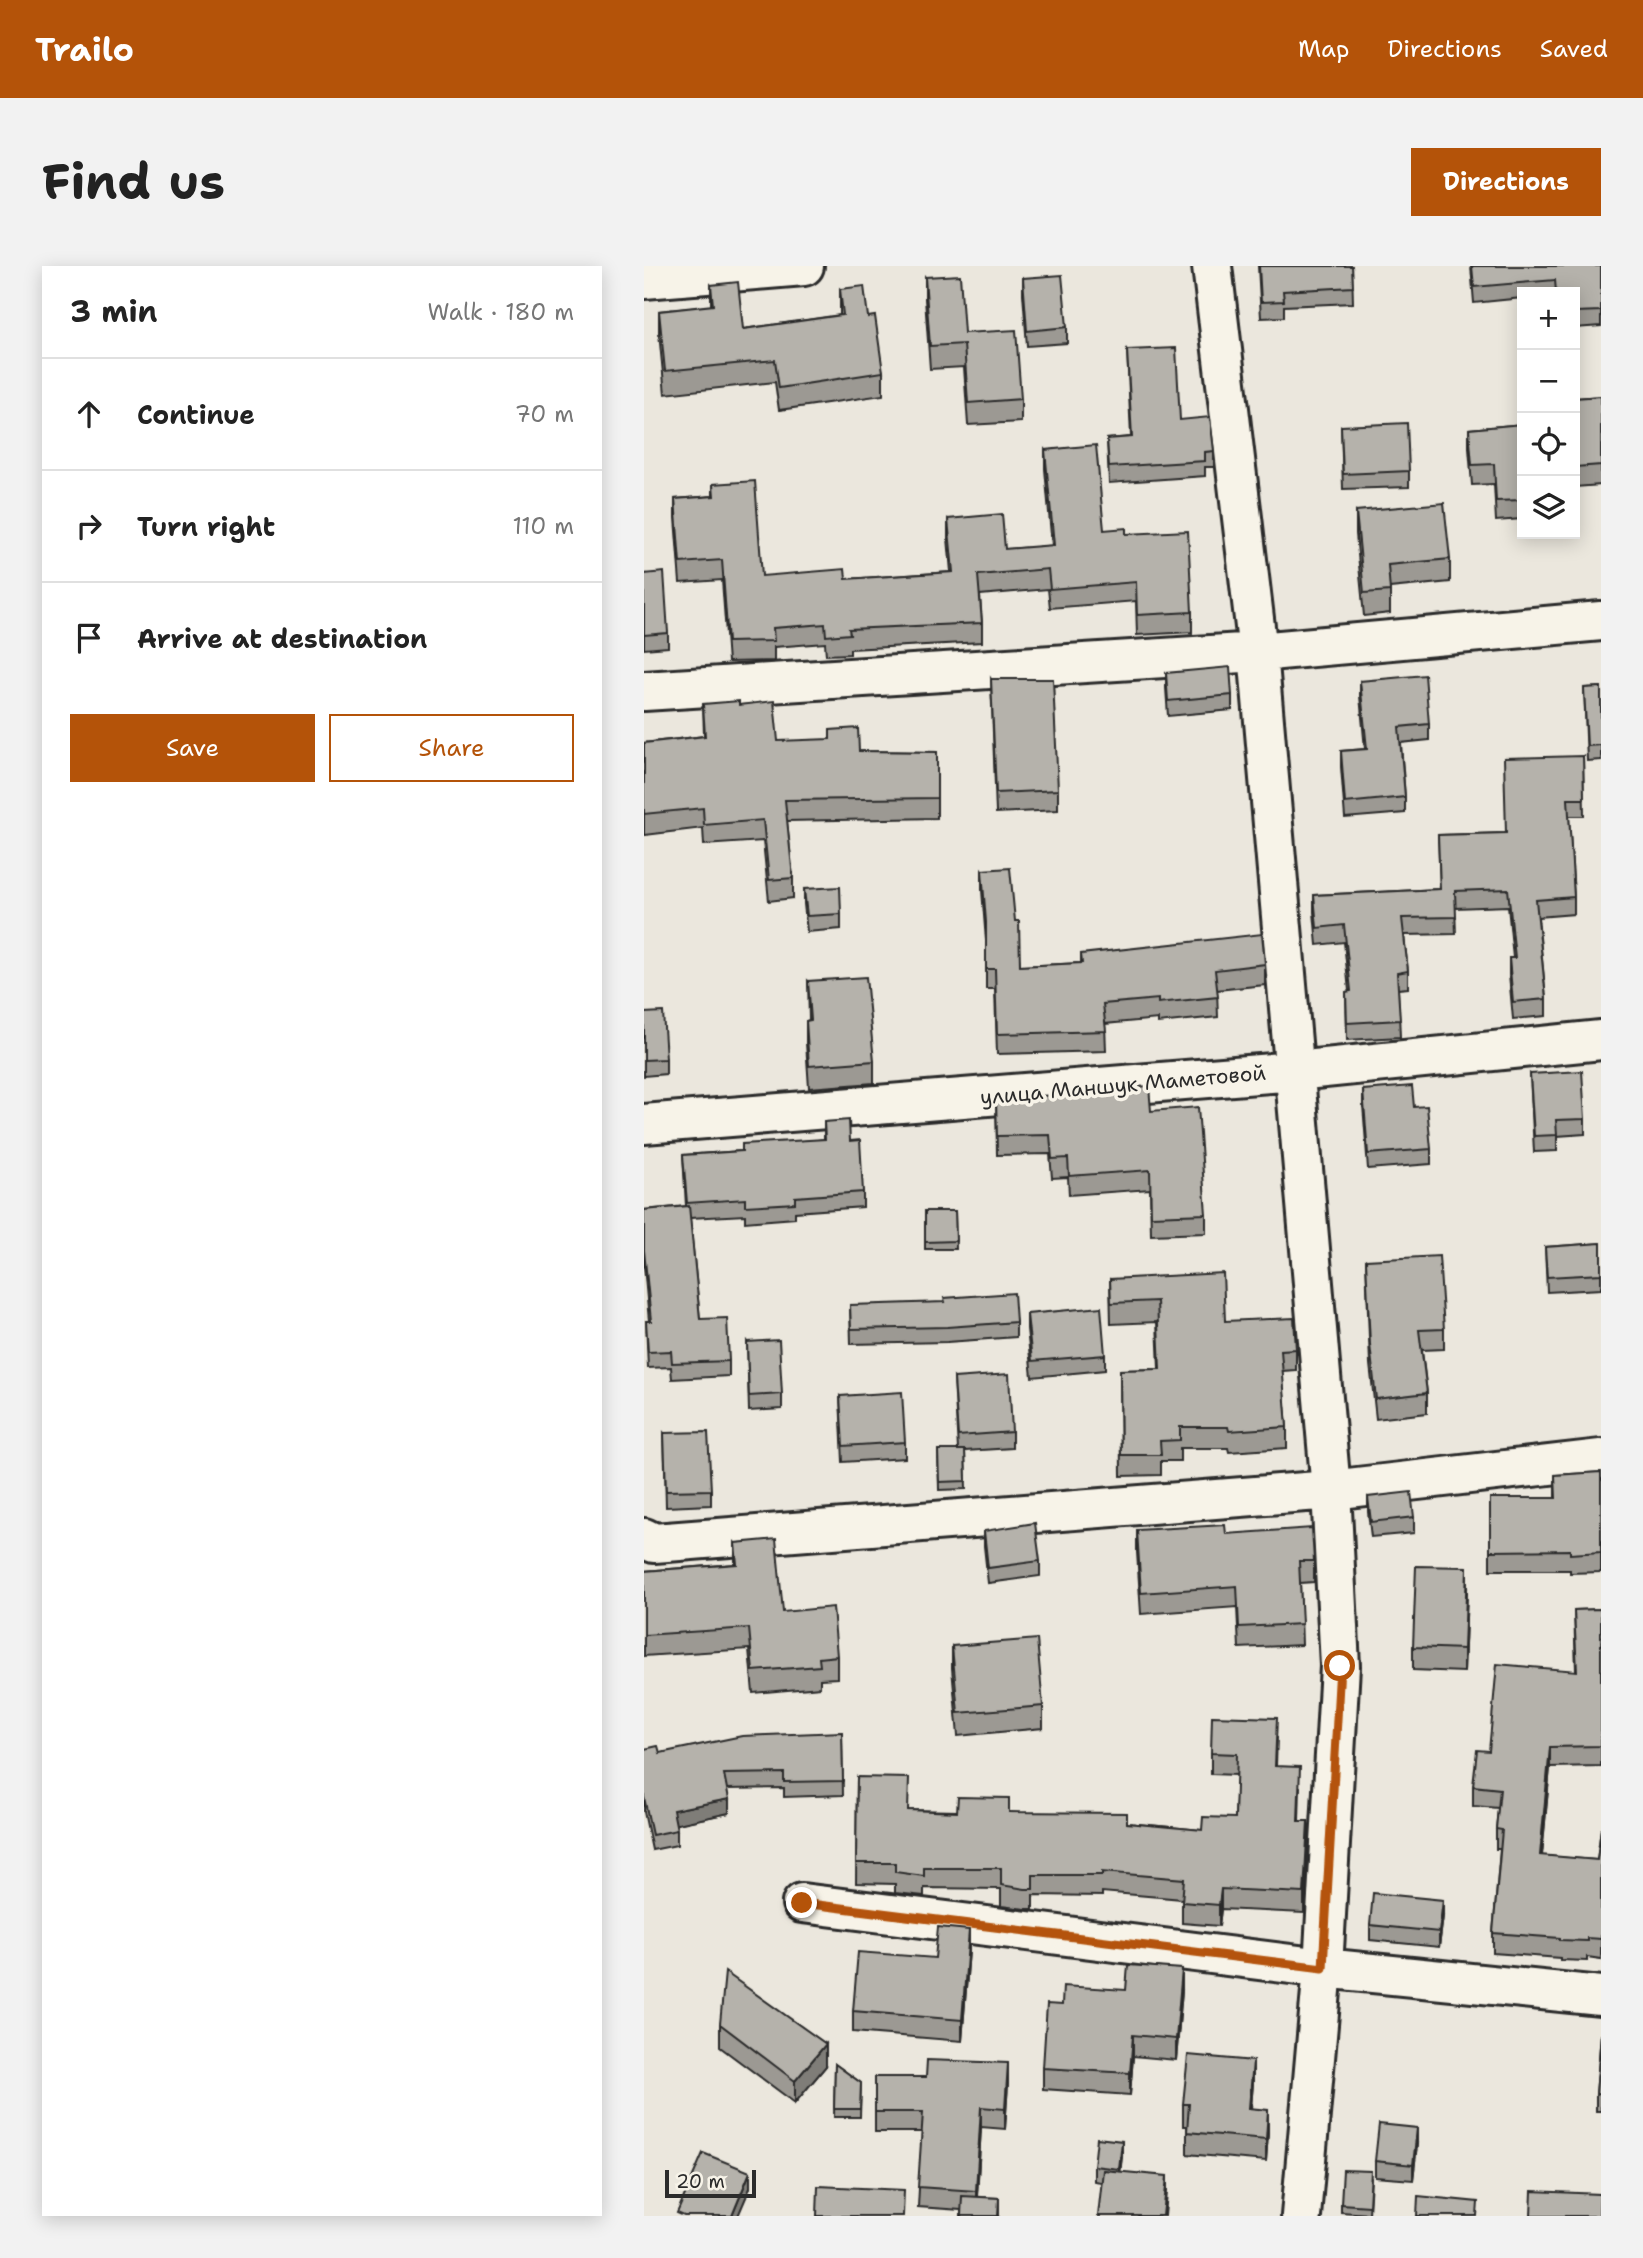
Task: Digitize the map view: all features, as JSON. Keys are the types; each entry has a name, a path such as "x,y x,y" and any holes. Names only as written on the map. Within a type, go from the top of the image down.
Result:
{"street":[{"path":"644,279 804,266"},
{"path":"1212,266 1258,652 1331,1490 1340,1666 1323,1968 1301,2216"},
{"path":"644,691 1258,652 1601,621"},
{"name":"улица Маншук Маметовой","path":"644,1124 1295,1072 1601,1040"},
{"path":"644,1538 654,1543 1331,1490 1601,1458"},
{"path":"802,1903 1323,1968 1601,1996"}],"building":[{"path":"1259,266 1352,266 1353,287 1283,291 1284,301 1261,302"},
{"path":"1472,266 1601,266 1601,311 1580,312 1580,287 1556,287 1555,280 1474,287"},
{"path":"960,275 964,333 1016,330 1021,399 968,403 964,344 930,346 925,277"},
{"path":"1062,275 1067,327 1027,331 1023,278"},
{"path":"738,282 743,329 843,315 840,289 864,286 868,317 875,316 883,372 779,388 775,360 665,371 659,311 713,305 711,285"},
{"path":"1176,348 1180,420 1210,417 1214,451 1205,452 1205,461 1109,467 1107,439 1132,437 1127,350"},
{"path":"1601,396 1601,465 1580,467 1580,398"},
{"path":"1407,423 1409,471 1343,474 1341,426"},
{"path":"1517,424 1517,500 1496,501 1494,464 1472,465 1469,429"},
{"path":"1096,445 1104,530 1126,528 1126,534 1188,531 1192,612 1137,615 1136,582 1050,589 1048,569 978,575 982,623 849,629 850,634 826,636 825,624 773,628 774,641 728,642 722,560 680,563 675,499 714,496 713,484 755,481 762,576 845,569 846,579 953,572 948,519 1002,514 1005,549 1054,545 1045,450"},
{"path":"1444,503 1450,559 1388,565 1390,591 1364,593 1356,511"},
{"path":"664,572 668,633 644,635 644,574"},
{"path":"1230,667 1232,695 1168,701 1166,673"},
{"path":"1425,675 1429,724 1399,727 1405,797 1345,803 1341,751 1367,749 1360,681"},
{"path":"991,679 1053,679 1058,790 996,793"},
{"path":"1601,687 1601,745 1587,746 1584,688"},
{"path":"739,701 739,705 774,701 778,741 830,739 830,730 858,728 859,751 937,752 937,798 785,800 793,878 769,880 763,820 704,825 703,808 644,814 644,743 705,736 703,704"},
{"path":"1583,756 1584,799 1568,799 1574,897 1536,900 1546,999 1513,1002 1509,958 1515,958 1508,889 1455,891 1456,917 1402,918 1408,971 1397,973 1400,1020 1347,1023 1346,992 1351,991 1344,925 1317,928 1314,895 1440,889 1438,835 1506,833 1504,758"},
{"path":"1010,868 1015,921 1019,921 1020,966 1082,963 1081,954 1262,934 1265,964 1215,970 1218,997 1158,1003 1158,999 1103,1004 1106,1031 997,1034 995,969 986,969 982,870"},
{"path":"840,887 841,914 807,916 804,889"},
{"path":"866,977 874,1061 809,1066 806,1021 811,1020 808,981"},
{"path":"663,1012 666,1059 644,1060 644,1013"},
{"path":"1582,1071 1585,1119 1556,1120 1557,1135 1534,1136 1530,1074"},
{"path":"1149,1086 1151,1111 1198,1107 1206,1214 1151,1216 1150,1170 1069,1176 1068,1158 1052,1159 1050,1135 997,1136 996,1098 1098,1093 1098,1090"},
{"path":"1412,1086 1414,1107 1427,1106 1431,1149 1368,1154 1363,1090"},
{"path":"849,1120 850,1141 860,1140 863,1192 795,1197 795,1203 745,1206 745,1199 687,1203 683,1155 742,1151 742,1144 825,1139 824,1122"},
{"path":"689,1206 700,1319 727,1318 729,1361 672,1363 671,1351 648,1352 646,1321 651,1321 644,1250 644,1210"},
{"path":"925,1211 955,1211 956,1241 925,1242"},
{"path":"1601,1243 1601,1274 1547,1277 1545,1247"},
{"path":"1439,1256 1444,1329 1419,1330 1427,1393 1376,1399 1366,1260"},
{"path":"1223,1273 1225,1321 1294,1318 1296,1349 1281,1350 1287,1427 1229,1431 1228,1427 1180,1427 1180,1440 1160,1441 1161,1455 1121,1455 1120,1370 1160,1369 1157,1301 1111,1303 1110,1279"},
{"path":"1014,1293 1016,1322 851,1329 850,1305 945,1302 944,1298"},
{"path":"1101,1307 1105,1355 1032,1361 1027,1314"},
{"path":"779,1340 782,1394 749,1396 747,1342"},
{"path":"1009,1374 1012,1432 958,1436 954,1378"},
{"path":"902,1392 905,1442 843,1446 840,1396"},
{"path":"708,1432 711,1490 666,1491 664,1433"},
{"path":"938,1450 965,1450 966,1481 939,1482"},
{"path":"1601,1472 1601,1552 1570,1554 1570,1550 1490,1551 1490,1498 1556,1498 1555,1475"},
{"path":"1411,1492 1414,1517 1371,1522 1368,1497"},
{"path":"1035,1523 1040,1561 988,1568 984,1531"},
{"path":"1225,1525 1226,1534 1312,1528 1314,1561 1299,1561 1302,1624 1239,1627 1237,1586 1141,1593 1137,1530"},
{"path":"776,1539 783,1612 833,1607 837,1656 819,1658 820,1666 753,1671 749,1628 644,1635 644,1571 737,1564 735,1543"},
{"path":"1416,1566 1467,1567 1464,1649 1413,1647"},
{"path":"1601,1609 1601,1746 1550,1747 1540,1855 1597,1860 1601,1829 1601,1939 1560,1940 1493,1933 1502,1830 1496,1829 1500,1789 1473,1786 1477,1750 1489,1751 1497,1664 1577,1671 1574,1610"},
{"path":"1037,1639 1043,1706 958,1713 952,1646"},
{"path":"1212,1716 1277,1718 1275,1766 1300,1767 1298,1821 1308,1821 1304,1893 1221,1889 1219,1905 1182,1902 1184,1879 1102,1872 1102,1875 1033,1875 1033,1889 1025,1889 1001,1885 1001,1868 924,1868 924,1876 895,1872 895,1863 856,1863 857,1777 909,1778 908,1810 957,1812 958,1797 1009,1798 1009,1812 1127,1813 1127,1823 1202,1830 1203,1817 1235,1818 1237,1754 1211,1753"},
{"path":"842,1732 843,1781 784,1782 784,1773 724,1774 729,1799 673,1810 677,1830 652,1835 644,1797 644,1749 658,1746 660,1753 742,1736"},
{"path":"1373,1893 1443,1900 1439,1932 1370,1925"},
{"path":"938,1927 969,1930 962,2020 853,2011 858,1952 935,1958"},
{"path":"1128,1965 1182,1969 1176,2039 1133,2035 1130,2073 1043,2068 1047,2004 1062,2005 1063,1986 1126,1990"},
{"path":"725,1972 826,2044 795,2081 720,2024"},
{"path":"1601,2034 1601,2094 1596,2094"},
{"path":"1188,2055 1253,2061 1249,2108 1268,2110 1266,2139 1187,2132 1189,2104 1183,2104"},
{"path":"927,2060 1008,2063 1005,2109 981,2107 976,2191 918,2187 923,2112 875,2112 875,2077 926,2077"},
{"path":"835,2064 861,2083 860,2109 834,2109"},
{"path":"1379,2124 1417,2128 1413,2165 1375,2161"},
{"path":"1097,2138 1122,2141 1119,2169 1094,2166"},
{"path":"703,2153 750,2172 732,2216 684,2216 677,2213"},
{"path":"1103,2170 1167,2176 1163,2216 1098,2216"},
{"path":"1343,2170 1371,2171 1369,2206 1341,2204"},
{"path":"818,2186 904,2190 903,2216 817,2216"},
{"path":"1532,2191 1600,2194 1599,2216 1531,2216"},
{"path":"962,2196 999,2198 998,2216 961,2216"},
{"path":"1418,2196 1478,2202 1477,2216 1417,2216"}],"route":[{"path":"802,1903 1323,1968 1340,1666"}]}
